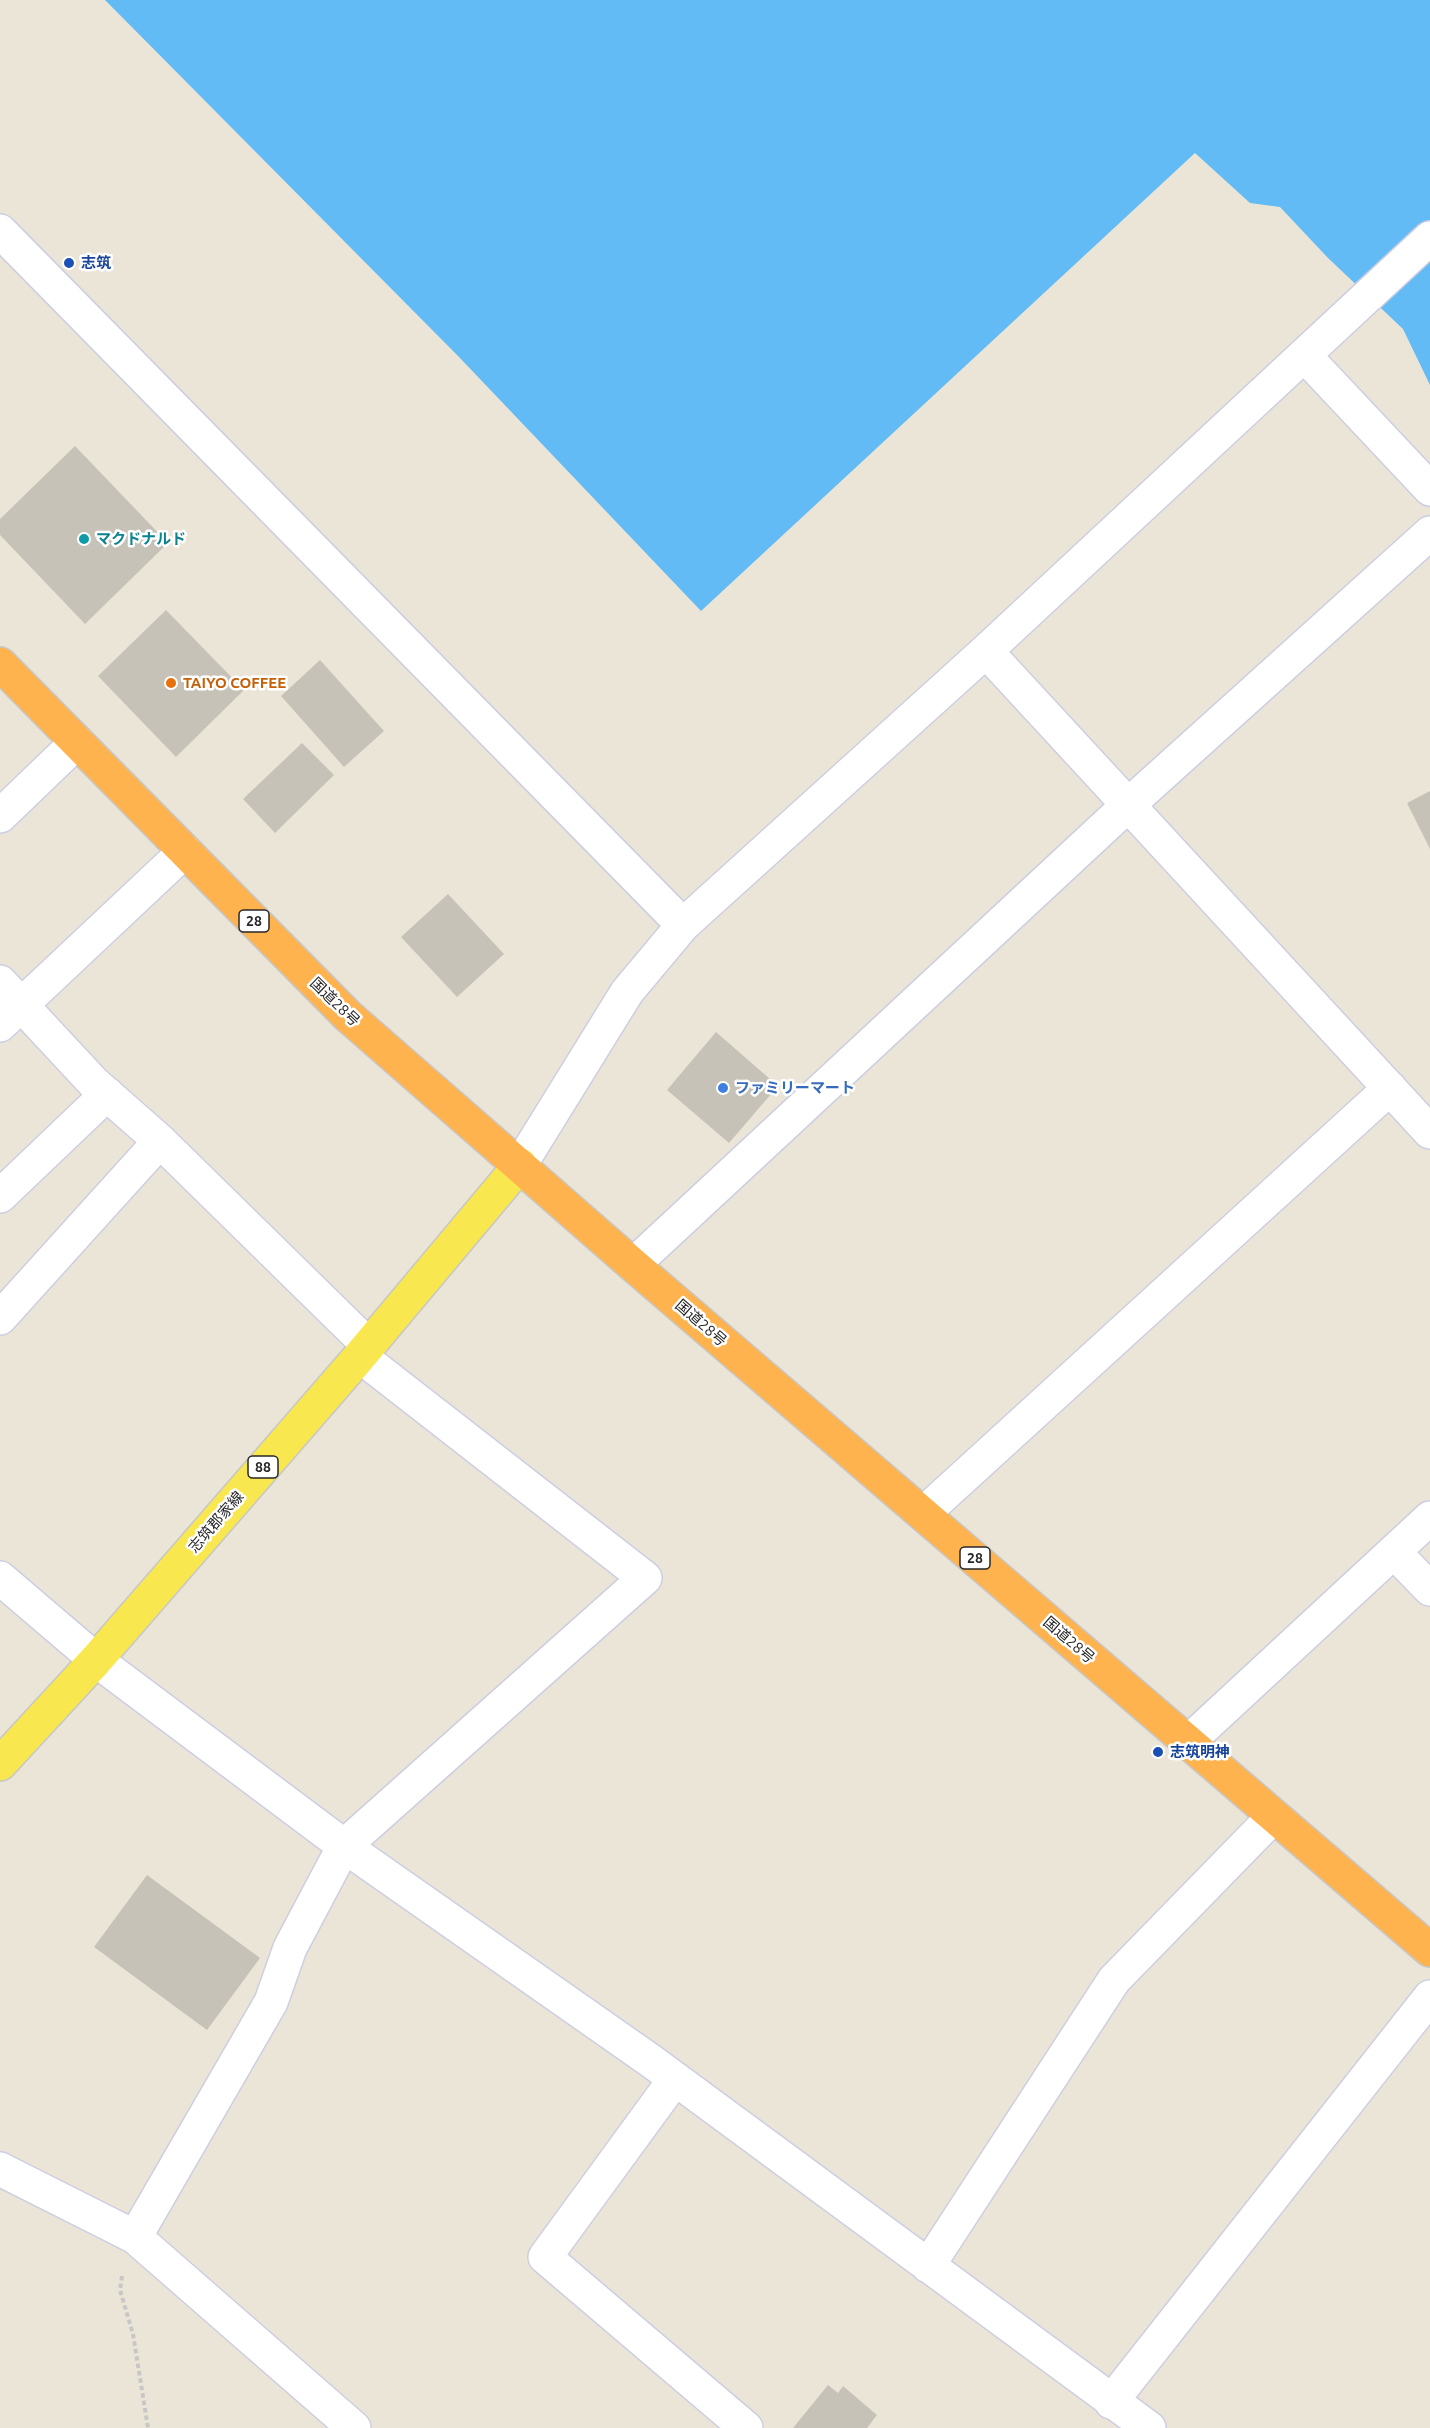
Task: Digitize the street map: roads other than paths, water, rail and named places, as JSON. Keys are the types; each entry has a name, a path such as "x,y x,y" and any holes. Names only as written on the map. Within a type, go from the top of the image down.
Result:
{"highway":[{"name":"国道28号","path":"0,664 348,1016 633,1265 1430,1950"}],"main road":[{"name":"志筑郡家線","path":"0,1764 96,1660 364,1351 520,1165"}],"street":[{"path":"0,231 683,925"},
{"path":"520,1165 627,992 683,925 986,651 1430,238"},
{"path":"1308,351 1430,489"},
{"path":"633,1265 1127,806 1430,533"},
{"path":"986,651 1430,1132"},
{"path":"0,816 77,742"},
{"path":"135,2237 271,2002 290,1948 344,1846 645,1578 364,1351 160,1140 7,1004 185,851"},
{"path":"924,1514 1390,1088"},
{"path":"0,1196 106,1094"},
{"path":"0,1318 160,1140"},
{"path":"1187,1743 1430,1518"},
{"path":"1394,1552 1430,1589"},
{"path":"0,1578 96,1660 344,1846 675,2079 1149,2428"},
{"path":"928,2266 1114,1980 1273,1816"},
{"path":"1111,2402 1430,1997"},
{"path":"675,2079 545,2257 746,2428"},
{"path":"0,2169 135,2237 354,2428"}],"water":[{"path":"105,0 1430,0 1430,385 1403,329 1328,258 1280,207 1250,203 1195,153 701,611 459,357"}],"place":[{"name":"志筑","path":"69,263"},
{"name":"マクドナルド","path":"84,539"},
{"name":"TAIYO COFFEE","path":"171,683"},
{"name":"ファミリーマート","path":"723,1088"},
{"name":"志筑明神","path":"1158,1752"}]}
